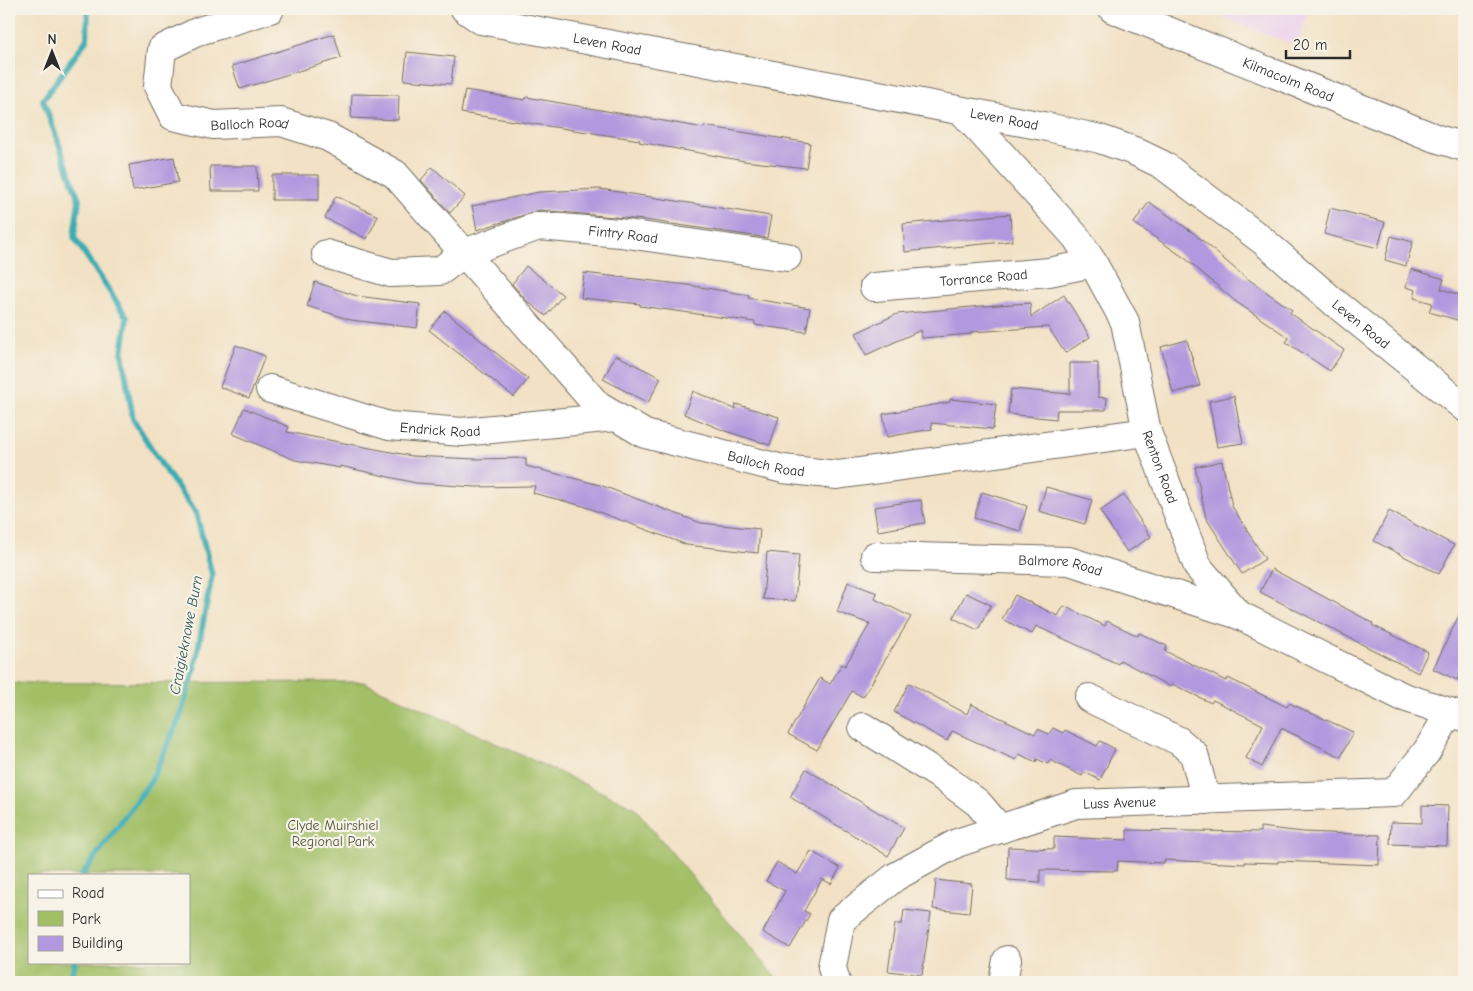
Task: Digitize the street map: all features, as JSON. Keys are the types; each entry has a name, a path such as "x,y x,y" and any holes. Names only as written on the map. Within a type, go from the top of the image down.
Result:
{"street":[{"name":"Balloch Road","path":"270,9 199,30 162,50 158,86 173,116 214,124 281,122 328,137 395,174 598,406 645,434 783,469 837,475 1147,432"},
{"name":"Leven Road","path":"465,9 481,20 1043,126 1100,139 1134,151 1162,165 1262,240 1334,302 1464,407"},
{"name":"Kilmacolm Road","path":"1113,9 1435,138 1464,147"},
{"name":"Renton Road","path":"963,112 1076,237 1093,263 1125,322 1147,432 1198,567 1239,615 1401,696 1457,715"},
{"name":"Fintry Road","path":"464,252 539,226 620,233 787,257"},
{"path":"326,254 391,273 440,271 464,252"},
{"name":"Torrance Road","path":"874,287 1048,272 1093,263"},
{"name":"Endrick Road","path":"270,389 389,426 462,432 615,417"},
{"name":"Balmore Road","path":"875,556 1069,561 1239,615"},
{"path":"1089,698 1179,740 1194,754 1206,800"},
{"name":"Luss Avenue","path":"836,982 832,967 841,920 895,877 957,843 1076,804 1394,793 1457,715"},
{"path":"863,727 951,783 978,803 1000,829"}],"shaded area":[{"path":"1202,9 1309,9 1297,46"}],"green space":[{"name":"Clyde Muirshiel Regional Park","path":"363,682 634,807 779,982 9,982 9,683"}],"building":[{"path":"334,34 341,58 240,89 232,66"},
{"path":"407,52 454,57 451,84 404,80"},
{"path":"465,90 525,100 526,97 704,128 704,126 810,143 806,168 744,161 639,142 640,140 461,113"},
{"path":"352,94 399,95 398,120 351,118"},
{"path":"174,157 178,182 133,190 129,165"},
{"path":"210,166 257,166 258,191 211,191"},
{"path":"432,167 465,196 450,213 421,180"},
{"path":"272,175 319,175 319,200 272,200"},
{"path":"600,189 771,216 767,238 645,220 540,210 477,230 472,206 539,192"},
{"path":"336,196 378,216 367,239 325,218"},
{"path":"1149,202 1195,234 1241,274 1292,310 1290,313 1344,350 1330,371 1286,342 1289,338 1235,301 1186,259 1134,223"},
{"path":"1330,208 1385,222 1378,248 1324,234"},
{"path":"1010,214 1012,241 905,252 903,224"},
{"path":"1391,236 1413,242 1406,266 1385,260"},
{"path":"526,266 563,295 546,316 527,301 512,284"},
{"path":"1411,269 1444,279 1441,289 1464,296 1464,322 1429,312 1432,303 1414,298 1416,290 1406,287"},
{"path":"584,273 688,285 749,295 748,298 810,308 806,332 755,325 755,322 640,306 640,304 581,298"},
{"path":"315,282 357,296 420,304 417,328 351,320 307,306"},
{"path":"1064,295 1090,337 1065,353 1048,327 971,332 971,334 922,338 921,330 866,355 856,333 897,314 982,306 1030,303 1031,317"},
{"path":"445,311 528,379 514,397 429,330"},
{"path":"1187,340 1200,386 1173,393 1161,347"},
{"path":"236,345 265,356 249,398 220,387"},
{"path":"616,355 661,378 648,403 603,379"},
{"path":"1070,363 1098,363 1098,397 1107,398 1106,410 1057,410 1056,419 1008,414 1011,389 1070,394"},
{"path":"693,391 735,409 736,404 779,417 770,445 725,431 684,414"},
{"path":"1234,396 1243,443 1217,447 1209,401"},
{"path":"950,399 996,404 993,429 931,423 932,429 887,437 883,414 950,402"},
{"path":"244,408 289,427 287,432 412,456 475,459 526,458 526,466 600,485 701,523 760,529 758,553 687,545 583,506 533,493 535,486 475,487 416,483 340,466 340,468 295,460 233,434"},
{"path":"1222,461 1232,506 1265,559 1242,574 1206,518 1195,467"},
{"path":"1046,487 1092,500 1085,524 1039,511"},
{"path":"982,492 1027,506 1020,531 974,518"},
{"path":"1124,495 1151,537 1127,552 1100,511"},
{"path":"921,500 925,523 878,531 874,507"},
{"path":"1389,511 1454,545 1439,574 1374,541"},
{"path":"767,552 799,555 795,601 763,599"},
{"path":"1272,569 1373,623 1372,625 1428,652 1418,673 1260,592"},
{"path":"848,582 877,593 875,599 911,617 863,697 852,691 817,750 788,734 820,678 830,684 842,664 845,666 870,624 837,612"},
{"path":"966,593 991,605 978,630 953,618"},
{"path":"1015,595 1058,616 1064,606 1105,626 1107,621 1138,636 1139,633 1167,646 1165,651 1226,681 1228,678 1287,707 1289,703 1353,732 1341,757 1281,728 1262,767 1246,758 1263,725 1213,700 1211,703 1172,684 1171,687 1120,660 1118,664 1036,626 1032,634 1002,619"},
{"path":"1464,605 1464,665 1457,680 1433,669"},
{"path":"909,683 967,714 971,704 1035,734 1038,729 1049,734 1053,728 1063,733 1065,730 1097,746 1100,741 1115,749 1100,780 1084,772 1082,776 1050,760 1048,764 1037,759 1036,762 1019,754 1016,760 952,731 947,741 894,712"},
{"path":"806,769 904,828 888,856 790,797"},
{"path":"1422,805 1448,806 1447,846 1390,844 1391,822 1422,823"},
{"path":"1260,827 1303,832 1380,835 1379,865 1278,861 1278,863 1245,862 1245,864 1164,860 1164,863 1118,861 1117,871 1040,870 1040,882 1007,880 1008,847 1054,849 1054,837 1127,840 1127,830 1260,832"},
{"path":"811,851 840,868 831,884 822,879 804,911 810,914 790,948 763,932 785,891 766,881 777,862 797,874"},
{"path":"936,880 972,884 969,913 933,909"},
{"path":"904,910 931,913 922,975 888,971 895,924 902,924"}],"waterway":[{"name":"Craigieknowe Burn","path":"83,874 151,781 180,717 194,671 212,575 196,513 163,467 133,419 122,353 127,318 74,237 79,200 43,100 87,39 88,9"},
{"name":"Craigieknowe Burn","path":"70,982 74,964"}]}
